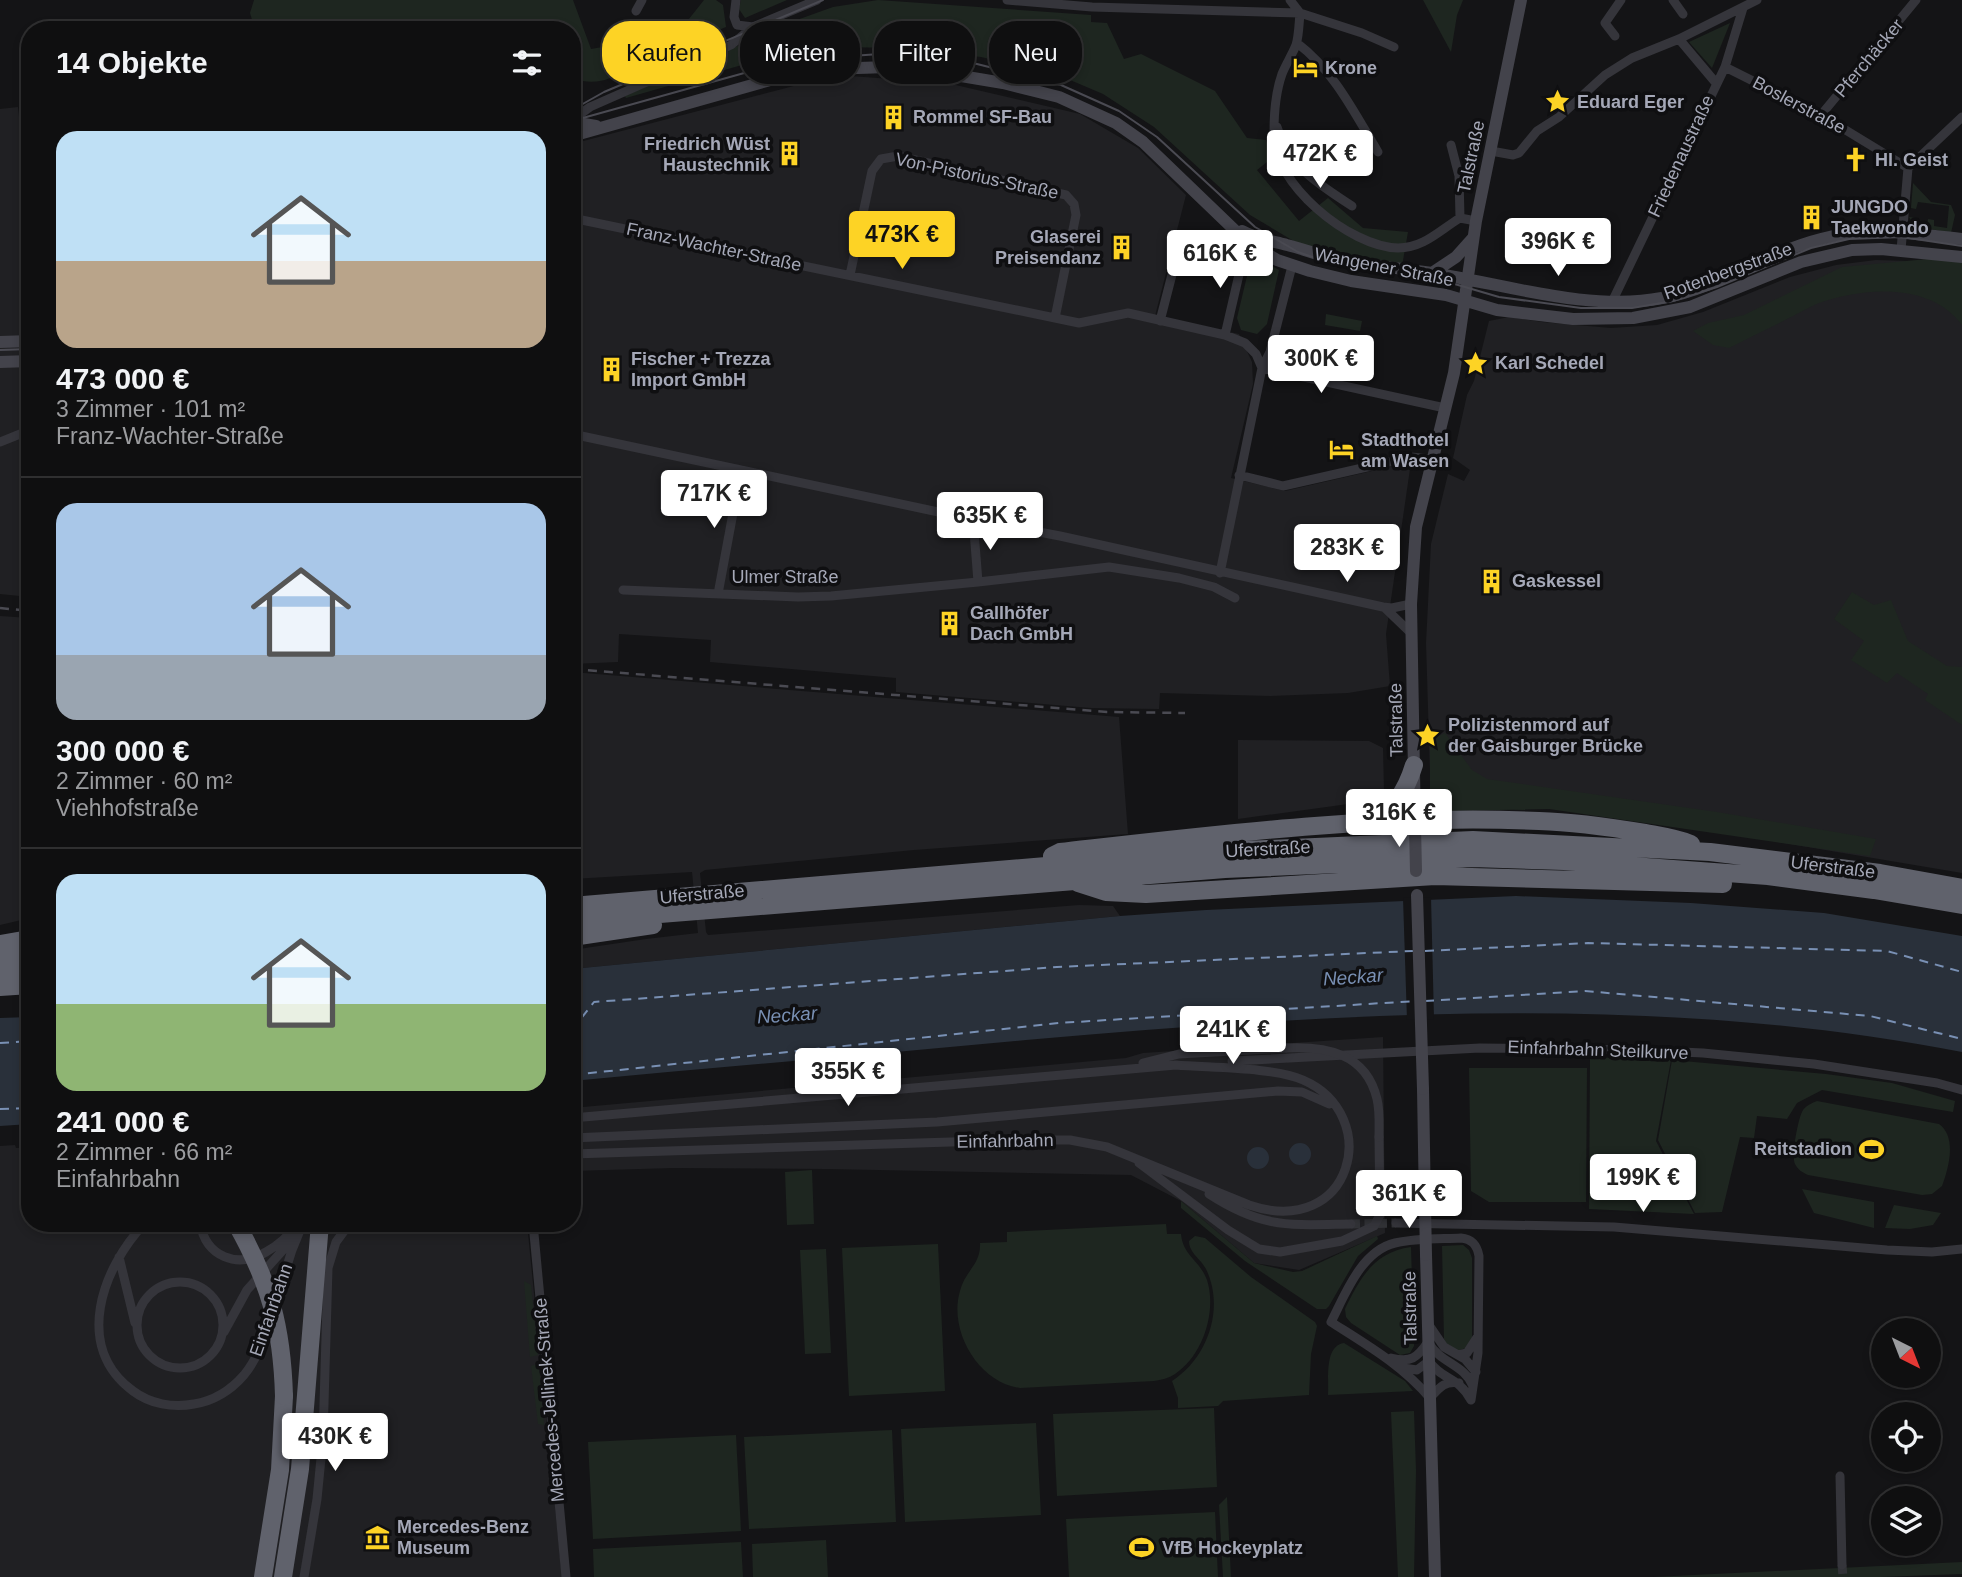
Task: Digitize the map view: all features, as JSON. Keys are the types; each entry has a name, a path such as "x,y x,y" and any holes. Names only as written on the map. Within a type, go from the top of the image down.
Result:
{"highway":[{"path":"1366,823 1381,816 1397,800 1409,781 1414,765"},
{"path":"1034,866 1060,852 1366,823 1529,821 1604,826 1677,838 1710,852"},
{"name":"Uferstraße","path":"581,905 1224,851 1472,840 1710,852 1880,873 1962,888"},
{"name":"Uferstraße","path":"581,920 1225,869 1472,858 1564,861 1768,876 1962,905"},
{"path":"1068,881 1106,892 1146,894 1416,877 1473,876 1735,884 1768,876"},
{"path":"581,936 718,910"},
{"path":"0,944 21,940"},
{"path":"0,956 21,954"},
{"path":"0,982 21,973"},
{"path":"0,982 21,984"},
{"path":"241,1232 267,1284 274,1306 282,1356 282,1448 263,1577"},
{"path":"283,1577 300,1469 319,1232"}],"main road":[{"name":"Talstraße","path":"1435,1577 1411,604 1416,527 1454,373 1476,221 1521,0"},
{"name":"Wangener Straße","path":"581,133 788,75 828,69 888,67 952,73 1059,97 1116,123 1143,142 1247,242 1292,266 1351,281 1437,293 1465,300"},
{"name":"Wangener Straße","path":"581,123 603,127"},
{"name":"Wangener Straße","path":"1227,222 1250,235 1339,260 1466,280"},
{"name":"Rotenbergstraße","path":"1466,280 1501,288 1612,302 1660,299 1685,293 1818,240 1849,233 1902,231 1959,238"},
{"path":"1432,273 1456,257 1473,238"},
{"name":"Rotenbergstraße","path":"1465,300 1497,310 1573,319 1633,318 1690,307 1801,262 1827,255 1867,249 1962,257"},
{"path":"0,342 21,341"},
{"path":"0,362 21,361"}],"street":[{"path":"636,12 642,0"},
{"path":"736,0 734,17 737,25 740,25"},
{"path":"767,21 817,0"},
{"path":"1007,0 1300,13 1362,33 1394,47"},
{"path":"1290,0 1300,13 1297,43 1279,83 1273,133 1278,154 1291,179 1317,210 1349,232 1397,248 1414,246 1429,240 1460,218 1476,221"},
{"path":"1615,36 1605,23 1621,0"},
{"path":"1673,0 1683,14"},
{"path":"1491,151 1513,155 1519,153 1537,131 1559,117 1605,75 1632,58 1679,39 1757,0"},
{"name":"Pferchäcker","path":"1822,115 1916,0"},
{"name":"Friedenaustraße","path":"1612,302 1725,67 1743,8"},
{"path":"581,114 590,107 731,45 740,38"},
{"path":"1679,39 1716,83"},
{"path":"1297,43 1327,71 1378,152"},
{"name":"Boslerstraße","path":"1725,67 1822,115 1908,168"},
{"path":"1901,250 1908,168 1962,117"},
{"path":"1275,122 1284,148 1296,164 1321,187 1352,206"},
{"path":"1451,145 1460,176 1460,218"},
{"name":"Von-Pistorius-Straße","path":"850,275 872,171 876,163 886,157 908,158 1066,195 1074,204 1076,215 1055,318"},
{"name":"Franz-Wachter-Straße","path":"581,220 1079,323 1128,313 1225,335 1245,343 1256,354 1262,368"},
{"path":"1225,335 1244,253"},
{"path":"1160,321 1175,263 1186,258 1219,266"},
{"path":"1220,573 1262,368 1270,352 1292,266"},
{"path":"1262,368 1445,408"},
{"path":"0,442 21,434"},
{"path":"581,436 1383,607 1411,604"},
{"path":"1239,475 1283,486 1411,457 1431,459"},
{"name":"Ulmer Straße","path":"741,470 718,594 820,597 1109,567 1179,578 1214,587 1235,598"},
{"path":"976,520 974,531 978,582"},
{"path":"1109,567 1113,548"},
{"path":"623,590 718,594"},
{"path":"1383,607 1412,634"},
{"path":"1121,1069 1179,1054 1286,1048 1325,1048 1348,1059 1370,1082 1377,1097 1378,1223 1342,1241 1280,1252 1252,1247 1126,1153"},
{"name":"Einfahrbahn Steilkurve","path":"1232,1061 1480,1048 1638,1050 1703,1053 1814,1064 1937,1083 1962,1090"},
{"path":"581,1117 1176,1065 1290,1076 1313,1086 1338,1110"},
{"name":"Einfahrbahn","path":"581,1138 1018,1117 1292,1091 1313,1095 1338,1110 1346,1130 1348,1159 1341,1179 1326,1197 1311,1207 1295,1212 1268,1211 1193,1183 1126,1153 1090,1143 1046,1139 581,1154"},
{"path":"1193,1183 1233,1209 1262,1221 1297,1225 1351,1224"},
{"path":"1396,1223 1614,1227 1887,1250 1932,1252 1962,1249"},
{"name":"Einfahrbahn","path":"138,1232 119,1257 102,1297 99,1335 104,1355 123,1384 139,1396 163,1405 183,1406 204,1402 220,1395 242,1377 251,1365 264,1337 299,1232"},
{"name":"Einfahrbahn","path":"202,1232 214,1252 227,1259 236,1260 250,1259 267,1252 291,1232"},
{"name":"Einfahrbahn","path":"219,1341 247,1290 282,1253 296,1232"},
{"path":"304,1577 317,1499 322,1447 328,1268 336,1242 343,1232"},
{"name":"Mercedes-Jellinek-Straße","path":"534,1232 566,1577"},
{"path":"1400,1368 1417,1370 1429,1361 1439,1372 1459,1383 1471,1401 1473,1368 1478,1353 1479,1256 1472,1242 1461,1238 1395,1243 1381,1249 1367,1259 1331,1322 1387,1357 1430,1398 1443,1384 1459,1383"},
{"path":"119,1257 139,1338 144,1349 162,1364 184,1367 205,1359 219,1341 222,1319 215,1300 201,1287 179,1282 167,1284 148,1296 138,1316 139,1338"},
{"path":"1428,1324 1441,1344 1473,1368"},
{"path":"1458,1355 1463,1355 1470,1349 1478,1335"},
{"path":"1387,1357 1410,1360 1419,1356 1428,1342 1442,1359 1467,1374 1474,1386"},
{"path":"1459,1368 1473,1368"},
{"path":"1840,1476 1842,1565"}],"shaded area":[{"path":"254,0 573,0 581,21 252,21 250,13"},
{"path":"704,0 716,0 723,5 725,21 687,21"},
{"path":"741,0 787,0 745,18 739,9"},
{"path":"878,0 1091,15 1091,22 1107,23 1124,59 1141,54 1215,91 1247,138 1266,140 1272,158 1257,170 1299,221 1328,198 1363,228 1408,232 1402,266 1307,249 1250,215 1154,127 1103,94 1080,84 1082,84 1082,21 989,21 989,59 975,56 975,21 874,21 874,48 860,47 860,21 794,21 833,7"},
{"path":"1423,0 1463,0 1457,15 1451,52"},
{"path":"581,22 591,49 602,47 602,81 581,81"},
{"path":"1730,23 1712,68 1689,42"},
{"path":"740,45 740,66 726,70 726,51"},
{"path":"860,77 874,78 874,84 951,84 1080,114 1138,148 1186,195 1155,316 1239,334 1252,362 1253,384 1231,478 1285,491 1411,462 1386,634 1390,686 1348,693 1270,696 1160,693 1159,709 1091,708 896,692 896,678 710,662 711,640 619,634 618,662 581,664 581,142 802,84 860,84"},
{"path":"652,84 675,84 626,98 625,96"},
{"path":"18,107 21,126 21,596 0,594 0,109"},
{"path":"1913,183 1931,202 1951,205 1955,215 1951,233 1915,226 1909,217 1916,218 1915,225 1927,226 1928,219 1934,220 1934,226 1947,228 1949,206 1918,202 1916,209 1911,208"},
{"path":"1252,255 1279,270 1267,324 1257,334 1241,330 1237,318"},
{"path":"1938,258 1962,260 1962,325 1949,311 1916,295 1878,292 1858,293 1818,303 1729,348 1713,345 1693,331 1708,323 1744,315 1842,267"},
{"path":"1876,260 1940,262 1962,292 1962,873 1678,825 1547,807 1431,804 1426,643 1431,544 1448,474 1464,481 1470,470 1453,458 1467,395 1474,381 1489,321 1509,317 1611,328 1657,325 1703,312 1790,277 1836,265"},
{"path":"1326,314 1362,321 1360,331 1325,325"},
{"path":"1852,592 1874,605 1891,600 1908,641 1947,666 1962,667 1962,725 1925,700 1928,694 1897,673 1887,683 1851,660 1864,641 1834,619"},
{"path":"0,616 21,617 21,920 0,925"},
{"path":"581,673 1119,717 1128,834 914,850 705,870 700,873 708,935 1079,905 1113,906 1120,916 581,968 581,949 698,933 692,872 581,878"},
{"path":"1445,733 1472,770 1487,779 1717,812 1876,839 1870,856 1549,809 1441,811 1430,805 1430,740"},
{"path":"1238,740 1369,741 1383,748 1384,791 1376,794 1370,801 1238,819"},
{"path":"1383,1037 1385,1233 1299,1270 1254,1263 1181,1201 1131,1175 827,1169 581,1171 581,1107 1126,1058 1143,1053"},
{"path":"1590,1057 1671,1060 1656,1141 1694,1214 1589,1209"},
{"path":"1672,1060 1892,1083 1955,1101 1953,1112 1822,1090 1797,1103 1787,1119 1757,1116 1754,1138 1740,1137 1722,1212 1695,1213 1658,1140"},
{"path":"1469,1068 1587,1068 1586,1202 1489,1202 1471,1191"},
{"name":"Reitstadion","path":"1817,1101 1939,1124 1945,1130 1950,1144 1949,1161 1942,1186 1932,1194 1922,1195 1802,1172 1794,1160 1797,1128 1803,1110"},
{"path":"15,1145 16,1148 21,1148 21,1232 528,1232 562,1577 0,1577 0,1146"},
{"path":"812,1170 814,1224 787,1225 785,1172"},
{"path":"1802,1189 1874,1202 1874,1228 1814,1213"},
{"path":"1181,1201 1254,1263 1293,1272 1302,1271 1377,1236 1378,1239 1358,1256 1329,1306 1326,1309 1317,1309 1245,1261 1181,1208"},
{"path":"1894,1205 1941,1213 1933,1225 1910,1229 1885,1228"},
{"path":"1166,1224 1167,1234 1181,1234 1185,1248 1204,1273 1210,1292 1209,1319 1200,1345 1185,1366 1175,1374 1154,1381 1020,1388 1005,1384 992,1376 970,1353 963,1338 957,1306 963,1284 978,1257 980,1243 1007,1242 1007,1232"},
{"path":"1195,1236 1205,1238 1251,1277 1315,1322 1317,1326 1311,1354 1309,1395 1223,1401 1218,1406 1178,1408 1178,1398 1172,1381 1185,1371 1204,1346 1213,1316 1211,1284 1206,1269 1193,1252 1189,1241"},
{"path":"938,1244 945,1391 849,1396 842,1248"},
{"path":"1463,1245 1472,1258 1472,1340 1466,1348 1457,1351 1447,1345 1444,1339 1442,1246"},
{"path":"1411,1247 1414,1346 1410,1353 1400,1355 1351,1323 1346,1317 1345,1309 1370,1268 1387,1254"},
{"path":"826,1249 831,1353 805,1354 800,1250"},
{"path":"524,1281 531,1285 538,1355 530,1357"},
{"path":"1344,1343 1405,1381 1413,1391 1328,1395 1330,1357 1338,1345"},
{"path":"539,1363 544,1425 538,1424 531,1366"},
{"path":"1214,1408 1217,1487 1057,1496 1053,1414"},
{"path":"1414,1411 1414,1577 1398,1577 1391,1412"},
{"path":"1036,1423 1041,1515 905,1522 901,1429"},
{"path":"892,1430 896,1522 749,1529 744,1437"},
{"path":"736,1435 741,1531 593,1539 588,1442"},
{"path":"1227,1497 1231,1577 1223,1577 1219,1505"},
{"name":"VfB Hockeyplatz","path":"1215,1512 1218,1577 1069,1577 1066,1519"},
{"path":"826,1540 828,1577 753,1577 752,1544"},
{"path":"741,1542 743,1577 594,1577 593,1549"},
{"path":"1962,1562 1962,1574 1881,1577 1653,1577"}],"water":[{"name":"Neckar","path":"1516,896 1691,903 1824,913 1962,936 1962,1052 1846,1033 1730,1021 1495,1013 1377,1016 1143,1030 581,1080 581,968 1206,910"},
{"path":"21,1017 21,1125 0,1126 0,1018"},
{"path":"1300,1143 1308,1146 1311,1154 1308,1162 1300,1165 1292,1162 1289,1154 1292,1146"},
{"path":"1258,1147 1266,1150 1269,1158 1266,1166 1258,1169 1250,1166 1247,1158 1250,1150"}],"pier":[{"path":"1431,897 1434,1019 1407,1020 1403,898"}],"ferry route":[{"path":"1425,951 1588,943 1887,951 1962,972"},
{"path":"581,1019 594,1002 1057,967 1413,951"},
{"path":"1425,1001 1585,991 1870,1016 1962,1039"},
{"path":"581,1074 1059,1023 1416,1001"},
{"path":"0,1043 21,1042"},
{"path":"0,1109 21,1108"}],"tunnel":[{"path":"1351,1224 1396,1223"},
{"path":"1842,1565 1843,1577"}],"tram line":[{"path":"581,105 604,92 823,0"},
{"path":"581,118 755,70 807,59 880,54 977,64 1061,85 1119,111 1157,137 1255,227 1298,252 1327,262 1441,280 1499,297 1581,308 1632,308 1673,301 1717,287 1811,248 1849,239 1902,237 1962,246"},
{"path":"0,350 21,349"}],"railway":[{"path":"0,608 21,610"},
{"path":"581,670 1107,712 1185,713"}],"place":[{"name":"Krone","path":"1305,68"},
{"name":"Eduard Eger","path":"1557,102"},
{"name":"Rommel SF-Bau","path":"893,117"},
{"name":"Friedrich Wüst Haustechnik","path":"790,154"},
{"name":"Hl. Geist","path":"1855,160"},
{"name":"JUNGDO Taekwondo","path":"1811,217"},
{"name":"Glaserei Preisendanz","path":"1121,247"},
{"name":"Karl Schedel","path":"1475,363"},
{"name":"Fischer + Trezza Import GmbH","path":"611,369"},
{"name":"Stadthotel am Wasen","path":"1341,450"},
{"name":"Gaskessel","path":"1492,581"},
{"name":"Gallhöfer Dach GmbH","path":"950,623"},
{"name":"Polizistenmord auf der Gaisburger Brücke","path":"1428,735"},
{"name":"Reitstadion","path":"1872,1149"},
{"name":"Mercedes-Benz Museum","path":"377,1537"},
{"name":"VfB Hockeyplatz","path":"1142,1548"}]}
